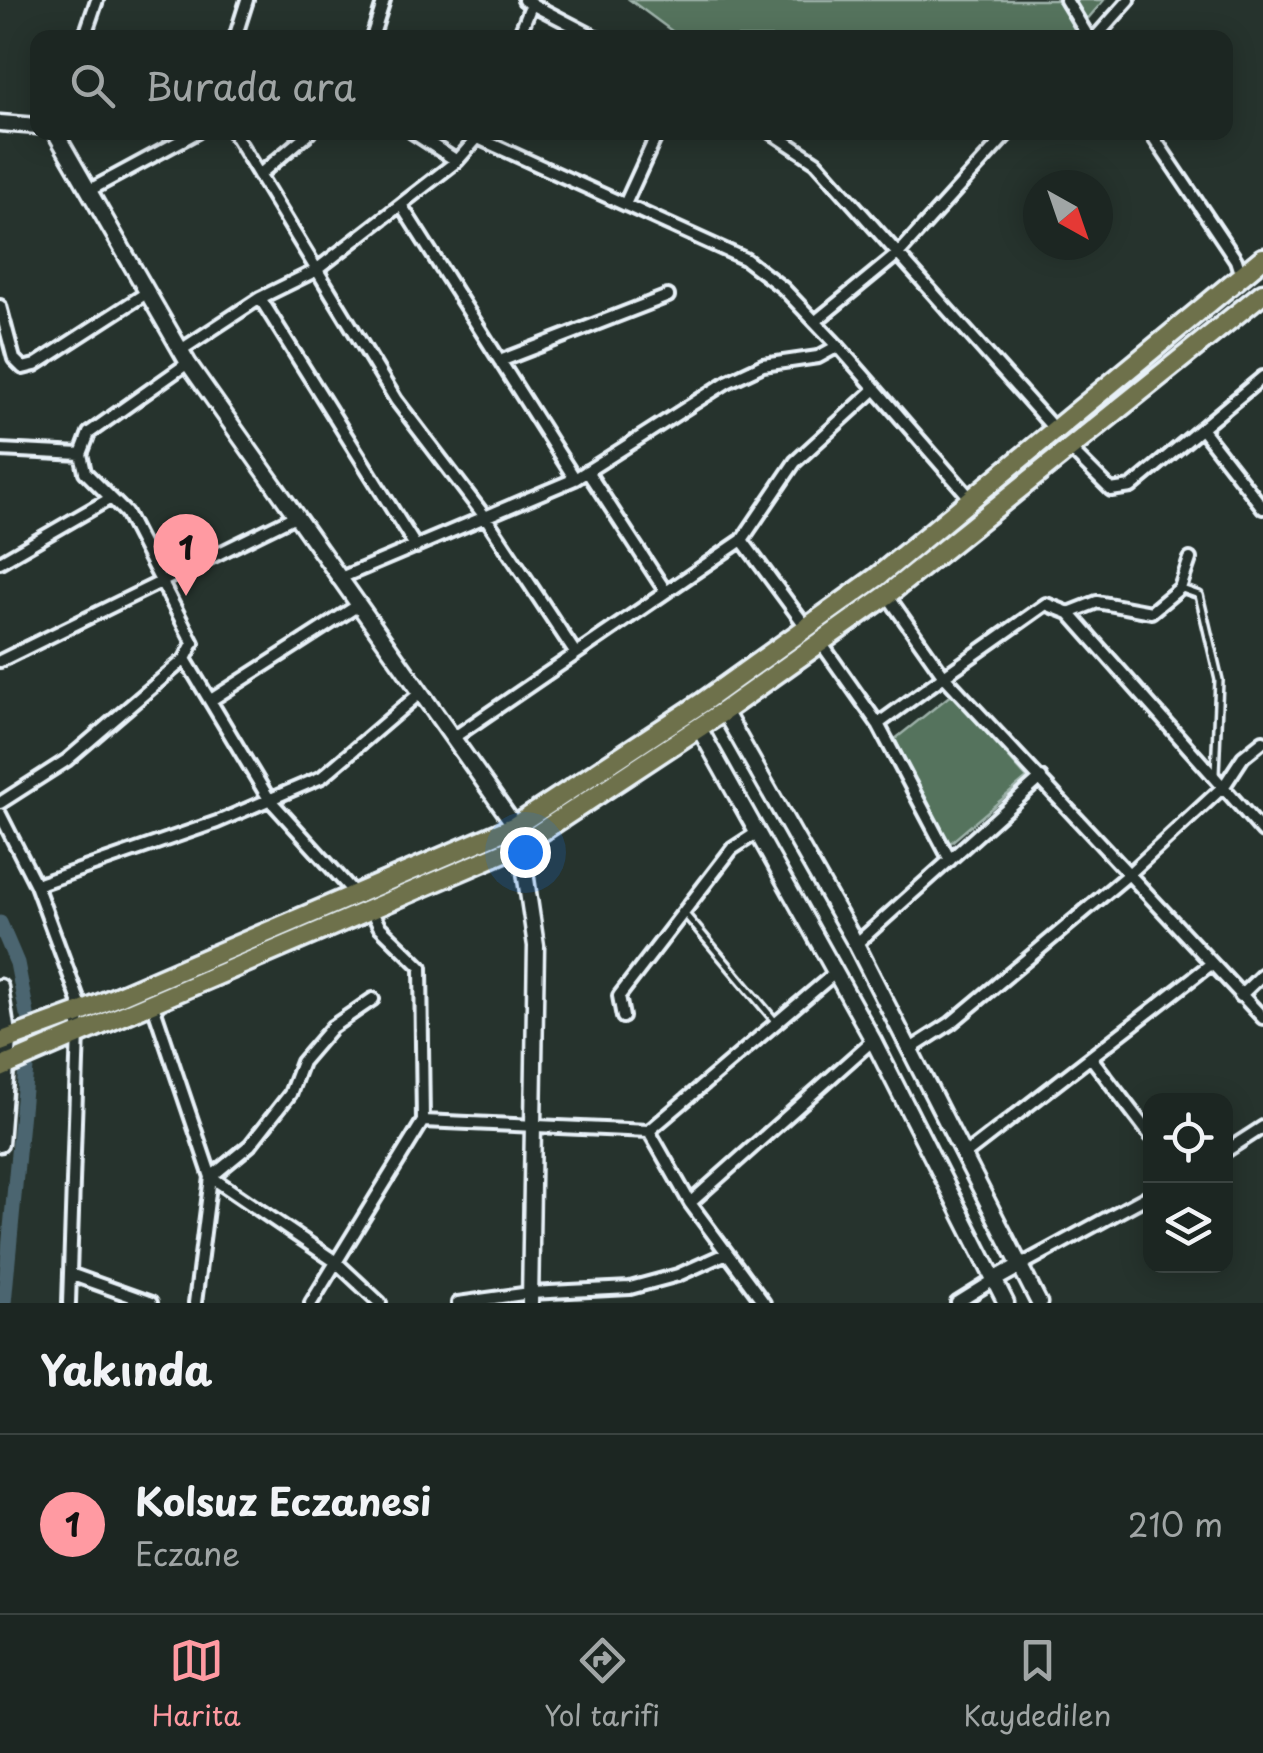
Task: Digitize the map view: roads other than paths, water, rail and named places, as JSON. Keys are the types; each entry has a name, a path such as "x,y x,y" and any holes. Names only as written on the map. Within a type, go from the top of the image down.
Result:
{"main road":[{"path":"4,1068 152,1005 364,903 518,835 699,728 1056,432 1239,268 1261,260"},
{"path":"518,835 814,636 887,596 1263,294"},
{"path":"4,1041 364,903"}],"street":[{"path":"87,30 97,0"},
{"path":"238,30 247,0"},
{"path":"375,30 384,0"},
{"path":"1066,0 1087,30"},
{"path":"1100,30 1130,0"},
{"path":"520,30 528,2 582,30"},
{"path":"0,123 30,125"},
{"path":"59,140 184,356 293,518 453,738 518,835 536,946 530,1298"},
{"path":"88,190 182,140"},
{"path":"238,140 396,400 486,518 574,651"},
{"path":"258,175 300,140"},
{"path":"425,140 458,161"},
{"path":"0,802 67,760 185,659 192,642 126,513 85,472 81,454 89,433 260,298 315,271 458,161 475,140"},
{"path":"490,140 745,259 816,322 972,500"},
{"path":"626,202 654,140"},
{"path":"783,140 816,162 1056,432"},
{"path":"816,322 900,252 1002,140"},
{"path":"1155,140 1239,268"},
{"path":"400,205 575,478"},
{"path":"0,306 14,360 23,368 35,365 148,292"},
{"path":"500,361 668,296"},
{"path":"260,298 416,547"},
{"path":"338,579 575,478 727,382 763,365 818,357 838,346"},
{"path":"1070,449 1111,490 1131,487 1203,431 1263,377"},
{"path":"453,738 574,651 742,540 794,462 874,390"},
{"path":"1203,431 1263,508"},
{"path":"0,450 81,454"},
{"path":"588,471 666,592"},
{"path":"0,562 111,498"},
{"path":"0,661 293,518"},
{"path":"742,540 878,724 950,860"},
{"path":"1069,613 1096,602 1152,612 1180,588 1190,559"},
{"path":"887,596 944,676 1263,1018"},
{"path":"878,724 1046,604 1069,613 1263,832"},
{"path":"210,700 358,606"},
{"path":"185,659 270,799 364,903 378,926 421,968 423,1121 311,1303"},
{"path":"36,885 322,777 420,693"},
{"path":"724,711 856,944 1039,1303"},
{"path":"699,728 873,1040 1006,1303"},
{"path":"910,1050 950,1022 1130,873 1242,756 1263,741"},
{"path":"856,944 1041,778"},
{"path":"0,814 36,885 79,1001 68,1303"},
{"path":"624,1017 619,996 732,849 758,832"},
{"path":"963,1156 1211,964"},
{"path":"423,1121 649,1131 836,972"},
{"path":"1240,996 1263,974"},
{"path":"0,987 4,1041 0,1144"},
{"path":"212,1177 250,1145 290,1094 302,1062 332,1027 373,1000"},
{"path":"152,1005 212,1177 195,1303"},
{"path":"690,1203 873,1040"},
{"path":"1092,1058 1143,1126"},
{"path":"1233,1146 1263,1127"},
{"path":"649,1131 690,1203 764,1303"},
{"path":"212,1177 336,1262 380,1303"},
{"path":"957,1303 1143,1199"},
{"path":"458,1303 630,1288 727,1253"},
{"path":"70,1274 150,1303"}],"lane":[{"path":"1180,588 1199,595 1219,680 1220,782"},
{"path":"684,912 776,1023"}],"waterway":[{"path":"0,923 17,963 27,1014"},
{"path":"4,1303 26,1068"}],"place":[{"name":"Kolsuz Eczanesi","path":"186,596"}]}
